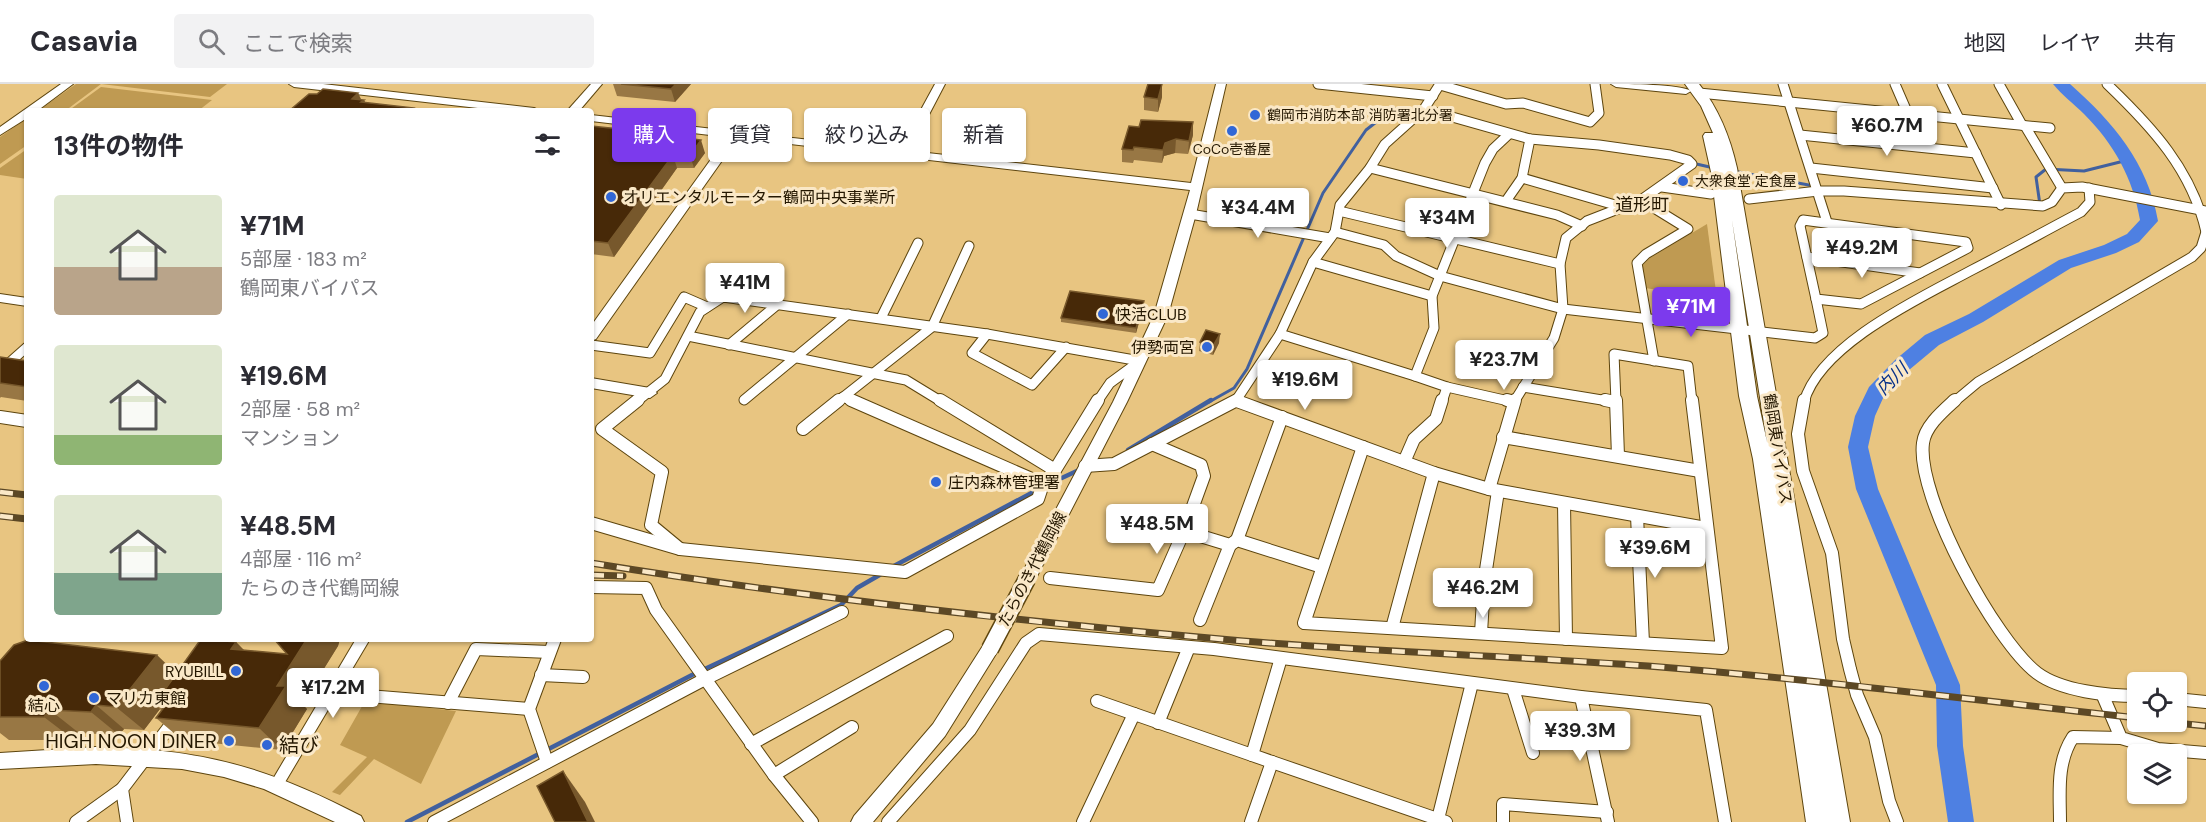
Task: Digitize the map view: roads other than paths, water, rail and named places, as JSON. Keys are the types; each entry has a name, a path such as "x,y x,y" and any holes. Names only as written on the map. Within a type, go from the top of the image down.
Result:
{"highway":[{"name":"鶴岡東バイパス","path":"1689,88 1718,123 1727,150 1817,822"},
{"name":"鶴岡東バイパス","path":"1750,330 1839,822"}],"street":[{"path":"34,108 68,84"},
{"path":"294,84 507,108"},
{"path":"576,108 597,84"},
{"path":"927,108 940,84"},
{"name":"たらのき代鶴岡線","path":"861,822 939,730 990,649 1140,361 1161,315 1197,188 1221,84"},
{"path":"1318,84 1432,96"},
{"path":"1085,466 1114,464 1237,400 1255,369 1280,334 1313,262 1333,235 1340,205 1370,168 1385,144 1424,109 1440,84 1506,104 1523,103 1590,123 1599,113 1595,84"},
{"path":"1616,84 1689,88 1789,102 2050,128"},
{"path":"1783,84 1827,222"},
{"path":"1895,84 1908,114"},
{"path":"1942,84 2001,205"},
{"path":"1999,84 2062,188"},
{"path":"2107,84 2166,146 2205,211 2206,232 2201,248 2193,256 1978,382 1948,406 1929,427 1923,443 1921,462 1930,498 1980,599 2027,665 2049,679 2103,696 2127,696"},
{"path":"1424,109 1530,139 1599,145 1688,160 1692,164 1641,200 1587,221 1566,237 1560,264 1563,309 1554,338 1514,402 1503,437 1494,490 1481,633"},
{"path":"0,132 24,115"},
{"path":"594,117 708,131"},
{"path":"1415,376 1434,328 1432,296 1493,149 1509,134"},
{"path":"1800,135 1976,153"},
{"path":"1506,201 1522,178 1530,139"},
{"path":"930,156 1197,188"},
{"path":"594,332 715,162"},
{"path":"1370,168 1506,201 1557,215 1582,226"},
{"path":"1811,168 1993,188"},
{"path":"1522,178 1622,207"},
{"path":"1749,199 1818,191 1844,191 2001,205 2043,206 2052,202 2062,188 2067,186 2092,188 2205,211"},
{"path":"1662,187 1711,194"},
{"path":"1897,822 1889,801 1875,737 1852,678 1843,639 1832,553 1803,471 1798,434 1805,397 1828,361 1864,331 1918,299 2081,212 2092,202 2092,188"},
{"path":"1641,200 1688,229 1646,254 1637,263 1654,361"},
{"path":"1340,211 1560,264"},
{"path":"1190,214 1333,235 1384,245 1396,256 1440,276 1563,309 1815,338 1823,333 1815,298 1801,222 1809,220 1827,222 1966,242 1968,248 1862,304 1815,298"},
{"path":"881,318 918,243"},
{"path":"803,429 932,327 969,246"},
{"path":"1807,257 1920,273"},
{"path":"1313,262 1432,296"},
{"path":"594,345 650,353 684,297 707,308"},
{"path":"680,549 651,525 662,472 602,429 665,379 700,312 723,297 987,334 1140,361"},
{"path":"0,298 24,302"},
{"path":"729,345 778,304"},
{"path":"744,400 848,314"},
{"path":"987,334 972,353 1032,385 1066,347"},
{"path":"1280,334 1447,387 1514,402"},
{"path":"688,336 906,380 1055,470"},
{"path":"0,371 24,350"},
{"path":"1363,447 1304,623 1722,648 1688,366 1614,354 1618,456"},
{"path":"0,360 24,363"},
{"path":"594,525 680,549 905,572 1038,499 1043,484 1055,470 1102,393 1140,361"},
{"path":"594,384 650,393"},
{"path":"1404,462 1414,439 1436,419 1447,387"},
{"path":"1523,387 1615,402"},
{"path":"843,397 1043,484"},
{"path":"1237,400 1434,473 1494,490 1706,528"},
{"path":"0,417 24,421"},
{"path":"1200,620 1282,417"},
{"path":"1503,437 1700,471"},
{"path":"1050,578 1158,590 1184,531 1204,476 1201,465 1152,444"},
{"path":"1392,628 1434,473"},
{"path":"1564,503 1566,639"},
{"path":"1637,516 1644,643"},
{"path":"1184,531 1322,567"},
{"path":"594,587 646,588 656,610 751,744 812,822"},
{"path":"434,822 705,679 842,612"},
{"path":"888,822 970,730 1026,643 1039,634 1189,647 1513,689 1706,710 1725,822"},
{"path":"751,744 947,636"},
{"path":"277,784 361,642"},
{"path":"547,762 529,710 554,642"},
{"path":"1158,723 1189,647"},
{"path":"448,703 476,649 549,652"},
{"path":"1252,755 1281,658"},
{"path":"541,675 583,677"},
{"path":"1097,701 1442,821 1472,683"},
{"path":"1513,689 1533,753"},
{"path":"331,693 529,710"},
{"path":"2103,696 2121,738"},
{"path":"1503,822 1503,804 1608,817 1581,697"},
{"path":"2187,700 2206,702"},
{"path":"76,822 122,789 150,755 184,707"},
{"path":"1083,822 1134,714"},
{"path":"774,775 852,727"},
{"path":"2060,822 2062,755 2073,737 2121,738 2158,749 2206,753"},
{"path":"0,761 91,754 150,755 208,764 277,784 321,803 354,822"},
{"path":"1251,822 1272,762"},
{"path":"122,789 127,822"}],"waterway":[{"name":"内川","path":"1961,822 1950,746 1948,685 1867,489 1858,447 1865,416 1876,392 1902,365 1932,340 1976,318 2065,264 2110,249 2133,238 2149,221 2146,200 2130,162 2106,128 2061,84"},
{"path":"1209,402 1234,388 1247,369 1323,193 1366,130 1393,109 1420,111"},
{"path":"2040,205 2036,177 2046,169 2084,171 2128,160"},
{"path":"1692,163 1714,168"},
{"path":"1733,171 1814,186"},
{"path":"1128,450 1211,400"},
{"path":"1051,483 1079,470"},
{"path":"892,567 1039,489"},
{"path":"407,822 692,675 841,605 857,588 883,573"}],"railway":[{"path":"0,492 24,495"},
{"path":"0,516 24,519"},
{"path":"594,563 835,598 1080,626 1294,645 1709,671 2127,717"},
{"path":"594,575 623,576"},
{"path":"2187,724 2206,726"}],"place":[{"name":"鶴岡市消防本部 消防署北分署","path":"1255,115"},
{"name":"CoCo壱番屋","path":"1232,131"},
{"name":"大衆食堂 定食屋","path":"1683,181"},
{"name":"オリエンタルモーター鶴岡中央事業所","path":"611,197"},
{"name":"快活CLUB","path":"1103,314"},
{"name":"伊勢両宮","path":"1207,347"},
{"name":"庄内森林管理署","path":"936,482"},
{"name":"RYUBILL","path":"236,671"},
{"name":"結心","path":"44,686"},
{"name":"マリカ東館","path":"94,698"},
{"name":"HIGH NOON DINER","path":"229,741"},
{"name":"結び","path":"267,745"}],"district":[{"name":"道形町","path":"1642,205"}]}
